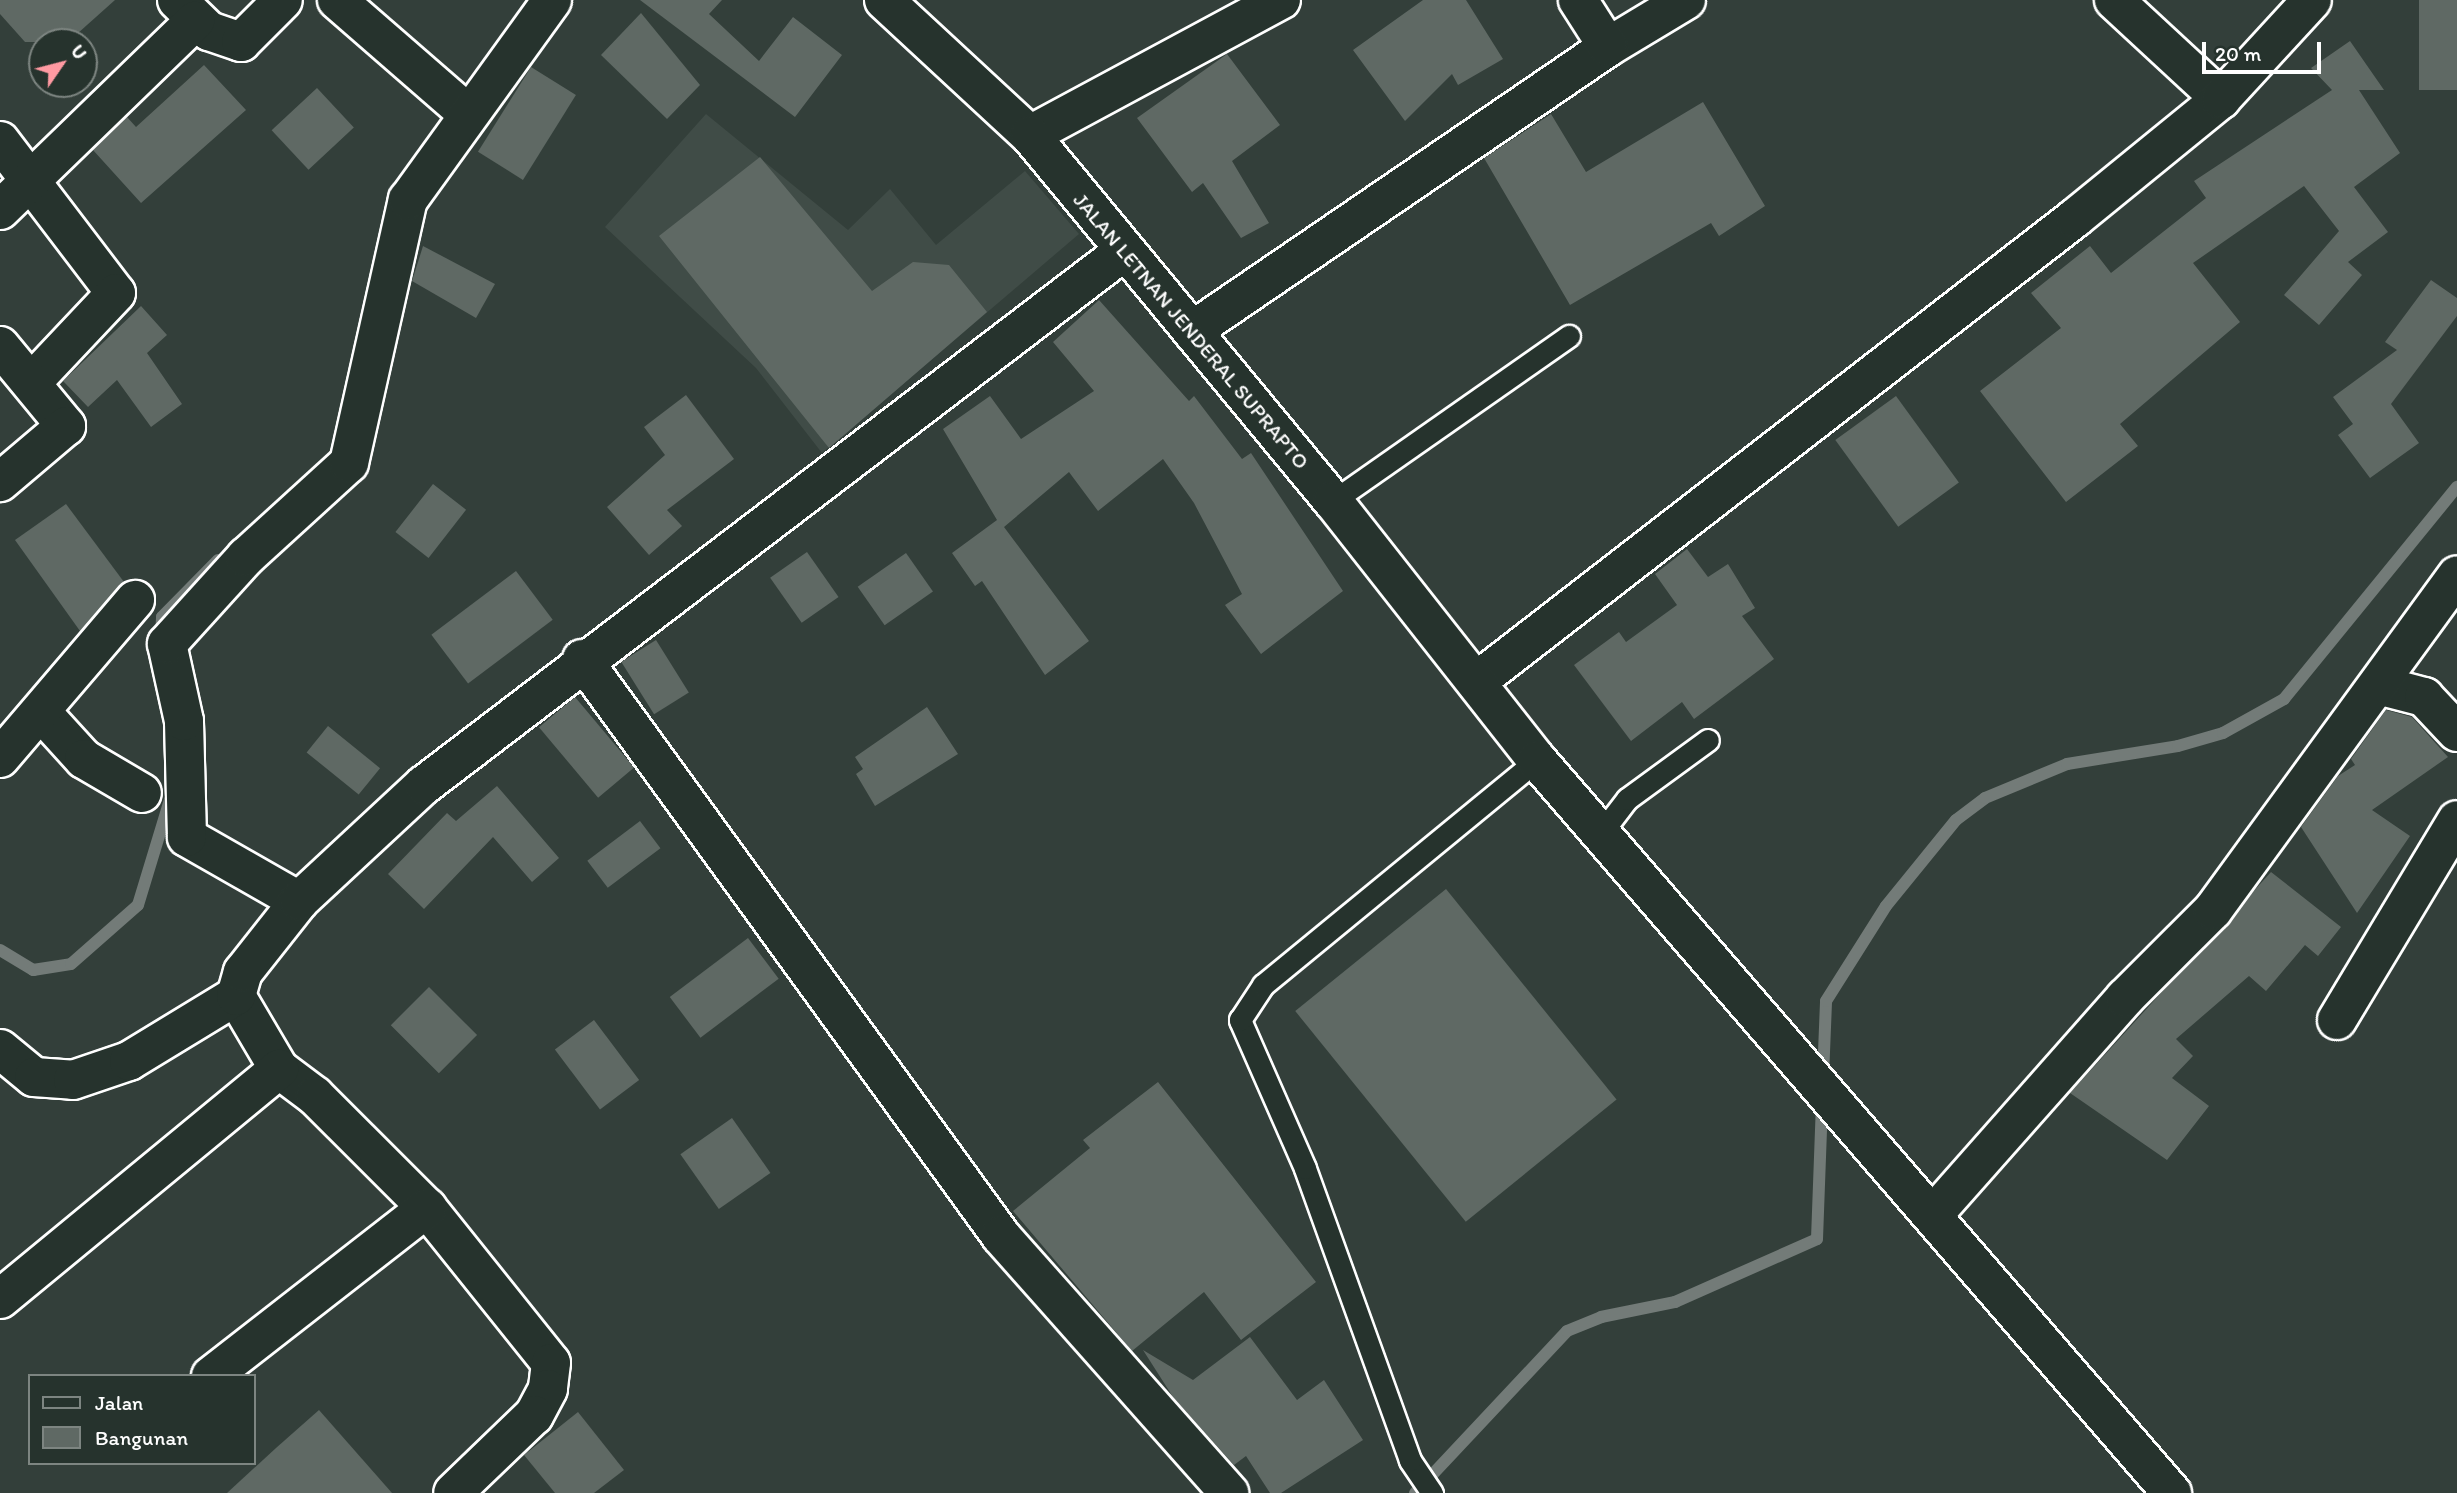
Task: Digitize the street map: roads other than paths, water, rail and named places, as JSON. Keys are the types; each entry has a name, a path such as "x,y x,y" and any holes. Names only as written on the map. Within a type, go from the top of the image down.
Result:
{"street":[{"path":"0,210 31,182 186,10 225,41 241,42 283,0"},
{"path":"337,0 458,105"},
{"path":"299,901 187,837 184,721 167,644 246,556 349,463 408,200 458,105 552,0"},
{"name":"JALAN LETNAN JENDERAL SUPRAPTO","path":"884,0 1030,135 1123,252 1333,501 1537,760 2172,1493"},
{"path":"1030,135 1281,0"},
{"path":"1578,0 1608,47"},
{"path":"1192,331 1608,47 1686,0"},
{"path":"2115,0 2221,99"},
{"path":"1476,682 2221,99 2312,0"},
{"path":"0,141 116,293 33,382"},
{"path":"0,1049 34,1077 73,1080 129,1061 236,996 243,972 299,901 424,785 582,659 1123,252"},
{"path":"0,346 64,416 64,433 0,482"},
{"path":"1933,1216 2125,998 2213,910 2457,576"},
{"path":"0,758 43,714 135,600"},
{"path":"582,659 1001,1236 1229,1493"},
{"path":"2378,685 2424,697 2457,733"},
{"path":"43,714 84,759 142,793"},
{"path":"2337,1020 2457,820"},
{"path":"236,996 279,1069 315,1096 427,1208 551,1363 548,1389 534,1415 453,1493"},
{"path":"0,1298 279,1069"},
{"path":"214,1374 427,1208"}],"lane":[{"path":"1333,501 1569,336"},
{"path":"1601,833 1627,799 1708,740"},
{"path":"1432,1493 1410,1460 1305,1168 1240,1020 1263,985 1537,760"}],"waterway":[{"path":"1823,1077 1826,1001 1886,906 1956,820 1985,798 2067,764 2178,746 2223,733 2284,699 2457,487"},
{"path":"161,637 162,617 218,560"},
{"path":"0,950 33,970 71,964 138,905 170,800"},
{"path":"1415,1493 1567,1331 1601,1317 1675,1302 1817,1239 1822,1102"}]}
